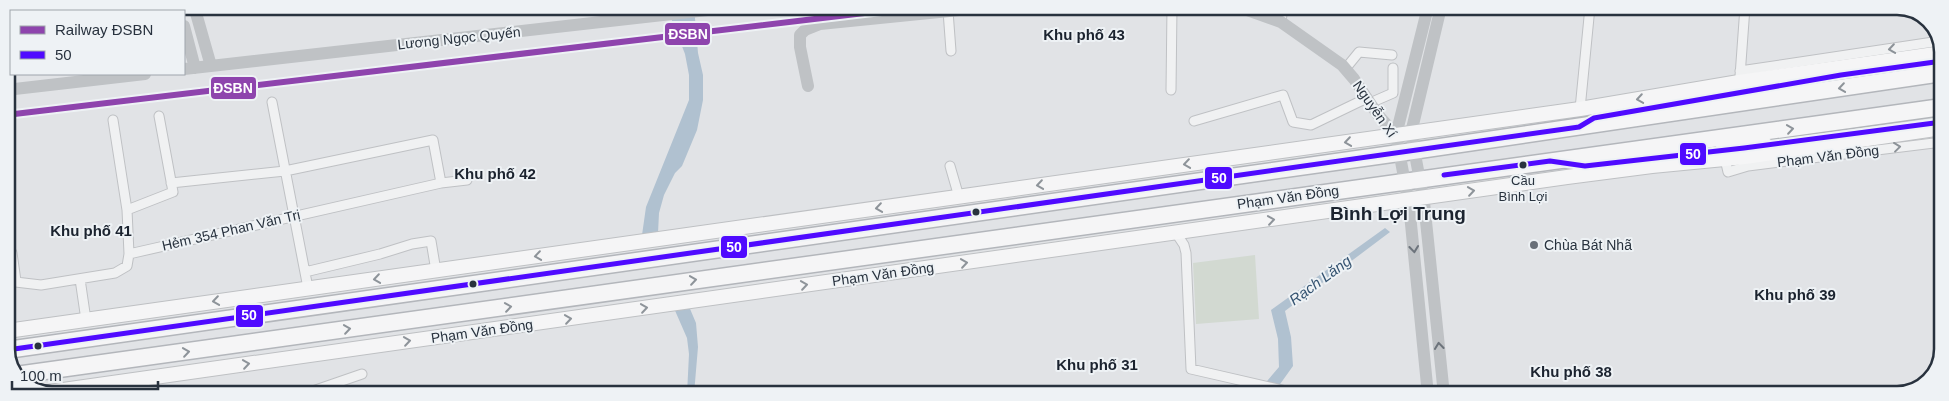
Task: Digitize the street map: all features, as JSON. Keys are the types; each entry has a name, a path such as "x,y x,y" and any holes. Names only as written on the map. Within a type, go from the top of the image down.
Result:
{"highway":[{"path":"1741,87 1934,74"},
{"name":"Phạm Văn Đồng","path":"15,349 1580,127 1741,87"},
{"path":"1744,147 1934,109"},
{"name":"Phạm Văn Đồng","path":"26,375 1550,161 1744,147"}],"main road":[{"path":"1741,87 1934,54"},
{"path":"1741,87 1934,62"},
{"name":"Phạm Văn Đồng","path":"15,330 1741,87"},
{"path":"1580,109 1580,127"},
{"path":"1744,147 1934,123"},
{"path":"1744,147 1934,129"},
{"name":"Phạm Văn Đồng","path":"92,386 1652,166 1726,165 1744,147"},
{"path":"1241,204 1244,223"},
{"path":"436,270 437,289"},
{"path":"57,324 60,343"}],"street":[{"path":"197,15 211,66"},
{"name":"Lương Ngọc Quyến","path":"189,69 662,15"},
{"path":"808,86 800,47 800,35 805,30 820,24 909,15"},
{"path":"948,15 951,51"},
{"path":"1171,90 1172,15"},
{"name":"Nguyễn Xí","path":"1261,15 1281,22 1346,68 1378,115 1396,135 1407,152"},
{"path":"1281,22 1282,15"},
{"path":"1396,135 1426,15"},
{"path":"1411,133 1439,15"},
{"path":"1580,109 1589,15"},
{"path":"1741,87 1745,15"},
{"path":"185,35 189,69"},
{"name":"Phạm Văn Đồng","path":"1741,87 1933,43"},
{"path":"1346,68 1359,52 1392,55"},
{"path":"1194,121 1283,95 1293,122 1311,125 1369,100 1393,93 1392,68"},
{"path":"15,89 137,75"},
{"path":"272,102 308,288"},
{"path":"127,210 173,192 159,116"},
{"path":"15,282 42,285 115,273 127,266 129,254 127,210 113,120"},
{"name":"Nguyễn Xí","path":"1411,133 1407,152 1412,180 1423,198 1443,386"},
{"path":"171,183 285,171 433,140 441,183"},
{"name":"Phạm Văn Đồng","path":"1726,165 1748,166 1934,143"},
{"path":"950,166 959,197"},
{"name":"Hẻm 354 Phan Văn Trị","path":"129,254 441,183 467,180"},
{"name":"Nguyễn Xí","path":"1412,180 1408,200 1427,386"},
{"path":"1176,233 1184,245 1186,253 1191,369 1268,386"},
{"path":"305,272 431,240 436,270"},
{"path":"80,278 86,320"},
{"path":"327,386 362,374"}],"shaded area":[{"path":"1255,255 1259,319 1196,324 1193,263"}],"water":[{"path":"670,15 695,15 698,53 703,75 703,100 697,130 682,166 675,173 664,195 659,213 658,233 696,323 698,347 695,386 687,386 689,354 687,338 642,235 646,207 689,100 689,75 685,54"},
{"name":"Rạch Lăng","path":"1385,228 1390,232 1285,311 1291,337 1293,366 1279,386 1263,386 1279,367 1278,339 1271,310"}],"pier":[{"path":"661,233 692,305 672,308 639,236"}],"rail line":[{"name":"ĐSBN","path":"15,114 848,15"}],"transit line":[{"name":"50","path":"15,349 1579,127 1594,118 1841,75 1934,62"},
{"name":"50","path":"1444,175 1550,161 1585,166 1744,148 1934,123"}],"place":[{"name":"Cầu Bình Lợi","path":"1523,165"},
{"name":"Chùa Bát Nhã","path":"1534,245"}],"district":[{"name":"Khu phố 43","path":"1084,34"},
{"name":"Khu phố 42","path":"495,173"},
{"name":"Bình Lợi Trung","path":"1398,213"},
{"name":"Khu phố 41","path":"91,230"},
{"name":"Khu phố 39","path":"1795,294"},
{"name":"Khu phố 31","path":"1097,364"},
{"name":"Khu phố 38","path":"1571,371"}]}
